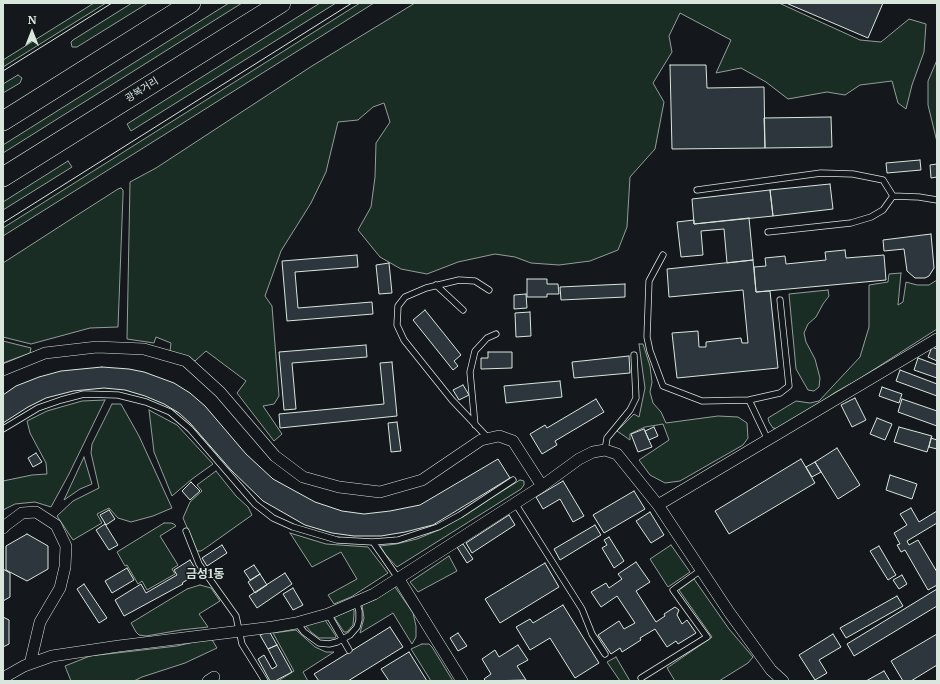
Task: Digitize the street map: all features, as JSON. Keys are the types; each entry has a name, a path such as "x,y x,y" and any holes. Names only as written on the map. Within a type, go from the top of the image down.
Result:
{"highway":[{"path":"3,121 191,3"},
{"name":"광복거리","path":"3,177 281,3"}],"street":[{"path":"658,505 937,339"},
{"path":"3,370 44,353 98,347 144,349 186,361 220,392 275,456 303,478 339,487 380,492 422,480 481,440 500,436 513,441 542,486"},
{"path":"3,678 30,664 60,655 296,623 328,614 374,594 542,486 579,459 593,452 605,450 617,454 658,505 729,612 771,670 783,681"},
{"path":"3,528 22,513 36,512 56,525 66,546 65,568 60,588 40,622 30,664"},
{"path":"398,578 462,681"}],"lane":[{"path":"697,190 821,173 853,174 883,180 893,196"},
{"path":"893,196 919,197 937,200"},
{"path":"768,232 851,223 883,210 893,196"},
{"path":"663,255 649,281 647,337 650,351 664,386 702,401 749,400 780,393 789,386 780,300"},
{"path":"488,439 452,400 404,340 397,324 398,306 405,297 426,288 459,280 475,281 489,290"},
{"path":"436,285 463,310"},
{"path":"475,425 470,372 475,351 487,338 496,334"},
{"path":"605,450 607,438 630,410 636,398 634,355"},
{"path":"3,429 38,408 84,394 118,395 146,402 170,412 190,429 255,504 273,518 337,540 373,542 398,540 438,527 460,515 513,480"},
{"path":"749,400 768,440"},
{"path":"515,503 582,610 592,634 605,654"},
{"path":"186,531 199,564 236,616 242,644 266,681"},
{"path":"373,542 398,578"},
{"path":"641,678 707,637 673,590 701,570"},
{"path":"296,623 304,632 319,643 328,644 343,640 357,627 359,611 356,601"},
{"path":"328,614 349,650"}],"green space":[{"path":"94,3 106,3 3,67 3,60"},
{"path":"132,3 148,3 77,47 72,47 71,42 73,40"},
{"path":"229,3 242,3 3,153 3,145"},
{"path":"320,3 336,3 131,131 127,124"},
{"path":"360,3 374,3 3,236 3,228"},
{"path":"415,3 779,3 860,40 881,42 909,19 926,24 924,52 912,85 906,109 898,103 892,81 860,85 845,95 827,92 788,99 766,82 741,68 716,73 731,40 680,13 669,36 672,52 653,83 664,102 655,149 630,177 627,227 618,250 590,261 559,265 531,263 515,257 495,254 458,262 427,274 401,269 380,257 358,230 371,207 375,177 376,143 390,122 384,103 373,107 358,120 338,122 326,172 311,203 281,251 265,296 272,306 279,396 274,404 263,406 282,434 274,441 237,393 246,381 206,351 195,361 170,351 171,343 156,337 154,343 127,339 130,182 156,168 312,66"},
{"path":"937,60 937,142 928,105 928,81"},
{"path":"18,75 22,78 20,83 3,93 3,84"},
{"path":"68,161 72,167 3,210 3,202"},
{"path":"121,188 123,190 123,195 118,327 90,328 31,344 3,337 3,263"},
{"path":"901,273 898,305 903,302 906,282 917,285 929,285 937,280 937,329 779,429 773,428 768,418 796,401 810,403 819,401 860,357 869,327 869,285 888,282 889,274"},
{"path":"828,290 829,296 816,317 808,324 804,333 806,342 815,359 820,378 819,387 814,391 808,390 796,369 789,294"},
{"path":"3,341 31,348 30,353 3,363"},
{"path":"639,344 643,344 650,366 652,382 650,392 653,403 661,412 666,423 718,416 738,417 747,423 748,438 743,445 680,481 665,483 650,475 639,460 669,440 663,424 645,427 630,434 630,440 617,431 634,414 639,417 645,388"},
{"path":"105,400 69,474 51,507 35,502 15,504 3,510 3,481 32,475 47,474 46,463 30,433 27,421 47,411 82,401"},
{"path":"112,404 121,404 139,436 172,508 153,516 131,522 118,518 109,508 97,514 102,523 73,540 57,516 73,501 99,488 91,453 92,444"},
{"path":"149,410 177,425 213,464 172,496 154,452"},
{"path":"84,457 92,484 80,489 64,500"},
{"path":"216,471 236,496 248,507 252,515 201,551 197,551 183,518 190,502 202,491 197,485"},
{"path":"520,480 524,481 524,485 521,489 397,567 380,546 417,539 441,529"},
{"path":"164,523 171,523 176,526 160,536 178,565 172,569 175,574 147,590 142,581 138,584 127,565 125,566 117,552"},
{"path":"290,533 326,544 368,547 388,573 351,597 334,604 328,595 357,579 341,552 312,567"},
{"path":"671,545 690,572 668,587 650,559"},
{"path":"449,556 457,571 418,592 410,582"},
{"path":"694,579 729,629 753,657 748,663 719,681 675,681 667,668 712,637 679,590"},
{"path":"200,585 211,588 220,601 199,614 208,627 146,636 139,635 136,632 131,623 187,589"},
{"path":"395,587 413,613 416,626 416,637 412,644 393,613 360,633 364,618 362,605 376,599"},
{"path":"353,609 353,625 347,632 344,632 334,617"},
{"path":"325,620 336,636 335,638 319,638 305,625"},
{"path":"296,630 315,647 326,652 334,652 303,672 308,681 278,681 294,671 273,633"},
{"path":"211,638 217,648 185,663 134,681 71,681 65,666 90,656 177,646"},
{"path":"422,644 429,644 432,647 453,681 431,681 411,649"},
{"path":"616,657 630,681 620,681 607,662"}],"building":[{"path":"786,3 883,3 868,38"},
{"path":"670,65 706,65 707,88 764,87 765,148 672,149"},
{"path":"831,117 832,147 765,148 764,118"},
{"path":"920,160 921,170 887,173 886,163"},
{"path":"937,164 937,177 931,178 930,165"},
{"path":"830,184 833,209 773,216 770,190"},
{"path":"770,190 773,216 694,224 692,199"},
{"path":"749,218 753,260 727,263 724,229 701,231 703,255 681,257 677,222 694,220 694,224"},
{"path":"931,234 934,268 929,276 925,278 915,278 907,271 904,249 884,251 883,240"},
{"path":"845,250 846,258 884,255 886,280 756,292 754,267 766,266 765,258 785,256 786,264 826,260 825,252"},
{"path":"357,255 358,267 295,272 298,308 372,302 373,314 287,321 282,261"},
{"path":"753,260 756,292 770,291 778,368 677,378 672,333 698,331 699,347 706,347 706,342 741,338 742,343 748,343 743,290 669,297 667,269"},
{"path":"389,263 392,293 379,294 376,265"},
{"path":"527,279 547,279 547,284 558,284 559,294 547,294 547,297 527,297"},
{"path":"625,284 625,297 561,300 560,287"},
{"path":"526,294 527,308 514,309 514,295"},
{"path":"425,310 461,355 454,361 458,366 453,370 413,320"},
{"path":"530,312 531,336 516,337 515,313"},
{"path":"366,345 367,357 292,363 296,409 284,410 279,352"},
{"path":"932,347 937,349 937,361 928,357"},
{"path":"488,352 512,352 512,368 481,369 481,358 488,358"},
{"path":"629,356 630,373 574,378 572,362"},
{"path":"918,358 937,365 937,378 914,370"},
{"path":"392,362 397,416 280,428 279,414 384,404 380,363"},
{"path":"102,367 129,369 144,372 174,383 190,393 205,406 246,454 273,479 315,502 342,511 364,514 420,505 498,459 510,478 433,525 381,536 354,536 332,533 305,525 263,501 231,470 190,423 179,413 164,404 145,396 125,390 104,388 73,391 46,398 28,407 3,423 3,395 16,386 39,377 61,371"},
{"path":"900,370 937,384 937,396 896,381"},
{"path":"560,381 562,397 506,403 504,386"},
{"path":"463,385 469,395 459,400 453,390"},
{"path":"882,387 902,394 899,403 879,396"},
{"path":"855,398 866,420 852,427 841,405"},
{"path":"596,399 604,412 555,441 557,445 542,454 530,434 545,425 547,428"},
{"path":"902,399 937,411 937,426 898,412"},
{"path":"877,418 892,424 885,440 870,434"},
{"path":"397,422 401,451 391,452 388,423"},
{"path":"654,427 658,436 649,440 645,431"},
{"path":"899,427 932,436 927,452 894,442"},
{"path":"644,429 652,447 638,452 631,434"},
{"path":"931,438 937,440 937,449 929,447"},
{"path":"837,448 860,485 838,499 815,462"},
{"path":"36,453 42,462 33,467 28,458"},
{"path":"801,459 815,483 729,534 715,511"},
{"path":"815,462 821,472 812,477 806,467"},
{"path":"890,475 917,484 912,499 886,490"},
{"path":"563,481 584,516 573,522 560,499 543,509 536,497"},
{"path":"191,482 200,491 190,500 182,491"},
{"path":"634,491 645,509 604,533 593,515"},
{"path":"911,508 919,522 937,511 937,523 907,541 909,545 918,540 937,572 937,585 928,590 905,550 901,552 897,545 900,544 894,533 907,525 900,514"},
{"path":"109,510 115,519 106,525 100,515"},
{"path":"650,512 664,535 651,543 636,521"},
{"path":"509,515 515,525 472,553 466,543"},
{"path":"105,524 118,545 109,550 96,530"},
{"path":"595,525 601,535 560,560 554,549"},
{"path":"27,534 48,546 48,569 27,581 6,570 6,546"},
{"path":"609,537 624,561 614,568 602,548 607,545 604,540"},
{"path":"463,544 473,559 467,563 457,547"},
{"path":"222,545 227,553 207,566 202,558"},
{"path":"879,546 896,575 888,580 870,551"},
{"path":"190,560 198,573 182,583 183,584 124,616 115,600 141,584 146,593 177,575 174,570"},
{"path":"636,562 650,582 636,591 656,622 665,616 664,614 675,607 679,610 677,615 682,624 687,620 696,633 678,644 676,641 667,647 655,629 622,652 620,648 611,654 598,635 619,621 624,629 635,623 617,596 601,607 591,592 606,583 609,588 622,579 618,574"},
{"path":"545,563 559,587 500,623 485,599"},
{"path":"254,565 260,574 250,580 244,571"},
{"path":"127,568 134,580 112,593 105,581"},
{"path":"3,569 10,573 10,597 3,601"},
{"path":"285,573 292,584 257,608 249,596"},
{"path":"260,574 267,585 255,593 248,582"},
{"path":"902,575 907,584 899,589 893,580"},
{"path":"84,584 107,618 99,623 77,589"},
{"path":"293,588 303,605 293,610 283,594"},
{"path":"937,589 937,606 854,656 847,644"},
{"path":"897,596 903,606 846,638 840,628"},
{"path":"563,605 599,663 575,678 550,638 530,650 516,627 530,619 533,623"},
{"path":"3,617 9,620 9,644 3,647"},
{"path":"390,627 403,647 348,681 319,681 314,674"},
{"path":"269,631 277,645 268,649 260,635"},
{"path":"458,633 467,646 458,651 450,638"},
{"path":"833,634 841,647 819,660 827,673 815,680 799,655"},
{"path":"937,634 937,665 911,681 903,681 891,661"},
{"path":"277,645 292,672 275,681 270,681 258,659 264,655 272,669 277,666 268,649"},
{"path":"518,645 528,660 517,666 526,680 486,681 484,679 491,674 482,659 495,650 499,657"},
{"path":"409,652 427,681 389,681 381,669"},
{"path":"884,671 890,681 866,681"}],"tram line":[{"path":"3,71 112,3"},
{"path":"3,223 352,3"}],"district":[{"name":"금성1동","path":"205,575"}]}
